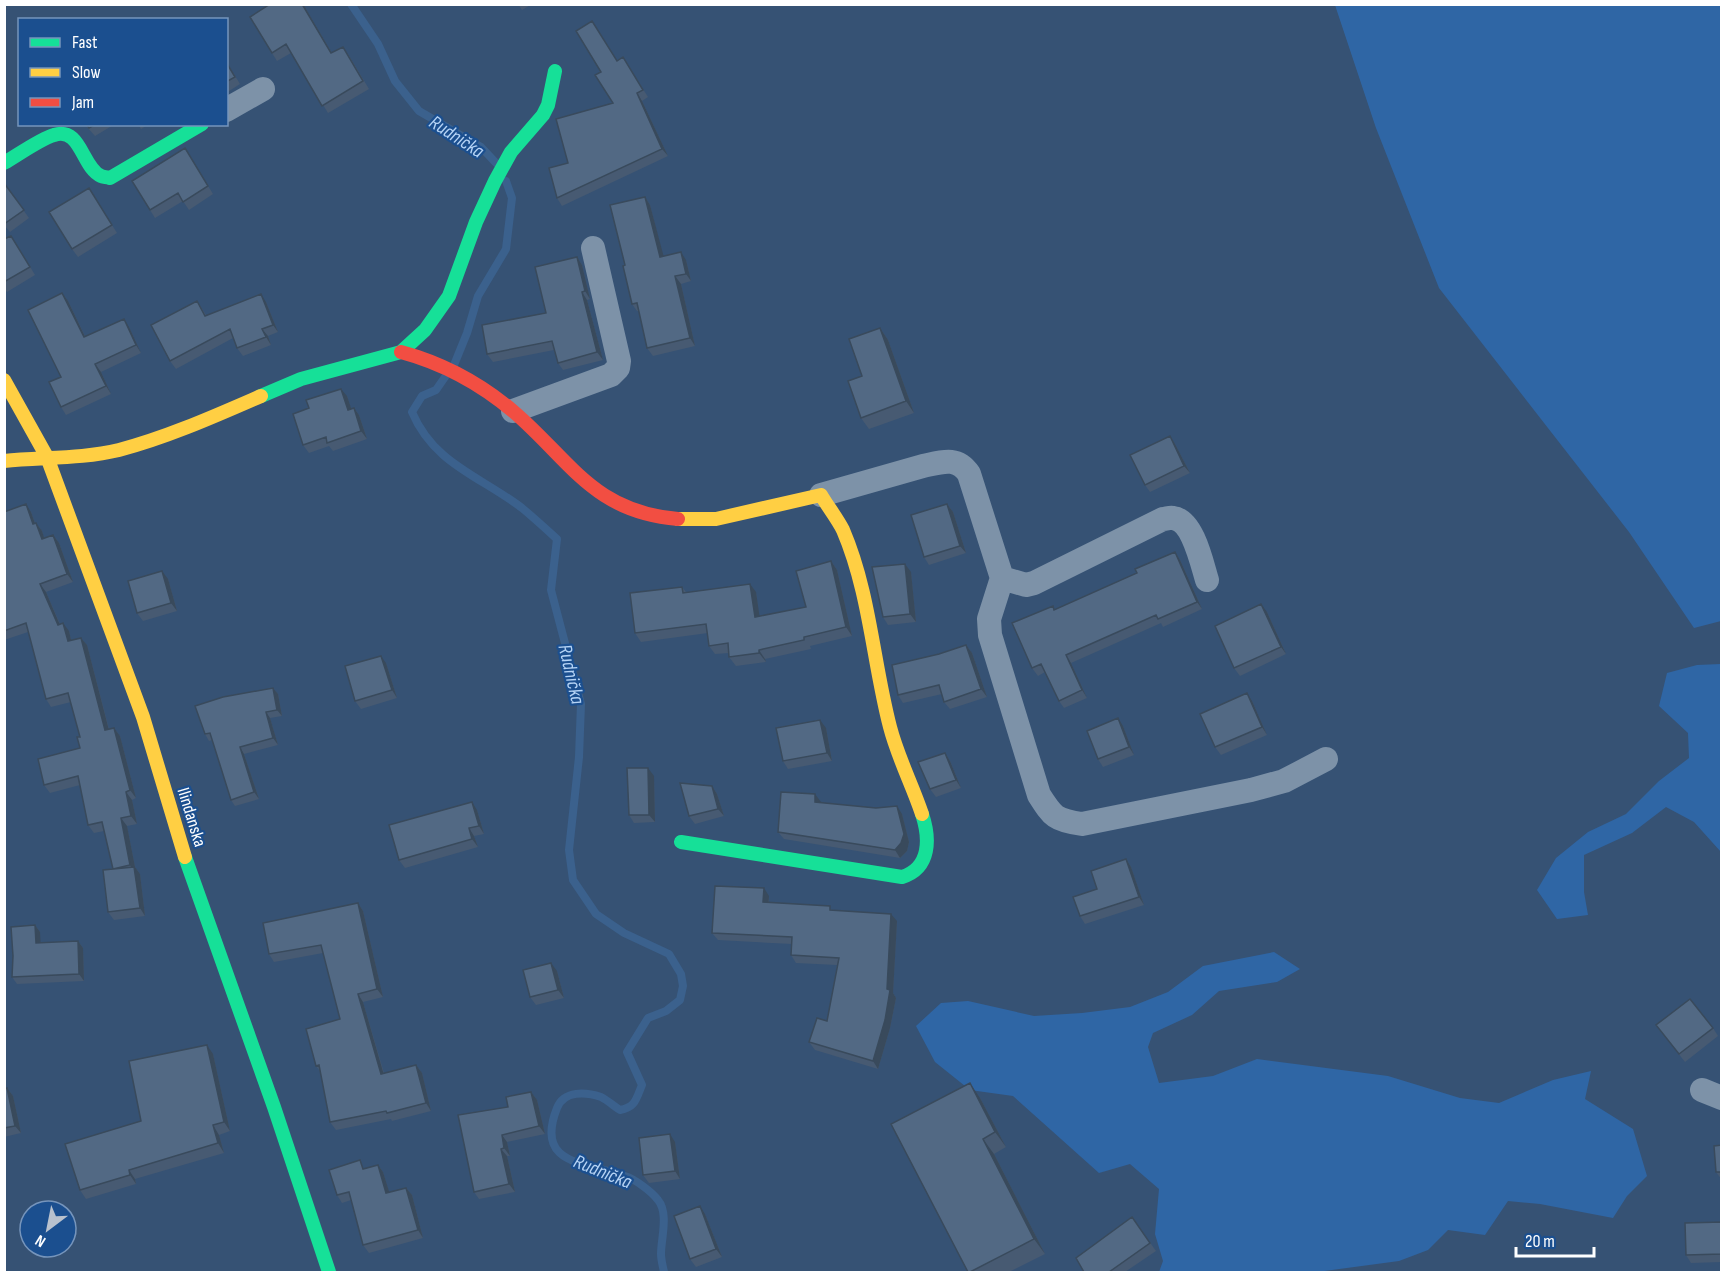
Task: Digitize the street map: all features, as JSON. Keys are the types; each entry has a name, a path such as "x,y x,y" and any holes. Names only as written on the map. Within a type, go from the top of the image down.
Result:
{"street":[{"path":"401,352 425,330 449,296 476,222 495,181 511,152 543,115 548,105 555,71"},
{"path":"228,109 263,89"},
{"path":"4,163 55,134 64,133 72,136 96,174 110,178 199,126"},
{"path":"513,411 610,375 618,368 619,361 593,248"},
{"path":"4,461 80,456 118,450 191,426 301,379 401,352 421,356 463,378 513,411 597,492 629,509 657,518 716,519 821,495 939,462 958,462 969,474 1002,578 989,619 990,635 1039,795 1050,813 1062,821 1082,824 1251,790 1284,781 1326,759"},
{"name":"Ilindanska","path":"4,380 47,457 143,717 182,848 274,1107 329,1272"},
{"path":"681,842 902,877 918,868 926,852 927,832 910,781 897,753 849,547 843,531 821,495"},
{"path":"1002,578 1026,585 1034,583 1163,519 1174,518 1185,524 1192,535 1208,580"}],"shaded area":[{"path":"1335,5 1721,5 1721,621 1694,628 1629,532 1439,288 1376,128"},
{"path":"1721,664 1721,852 1694,822 1666,807 1632,833 1584,855 1584,892 1588,915 1557,919 1537,890 1556,858 1588,832 1626,814 1659,781 1689,758 1688,733 1659,706 1667,673 1697,665"},
{"path":"1274,952 1300,969 1277,982 1219,991 1192,1015 1153,1033 1148,1047 1159,1083 1213,1076 1257,1059 1388,1076 1460,1098 1499,1103 1553,1080 1591,1071 1585,1099 1633,1129 1647,1176 1627,1196 1613,1218 1540,1204 1508,1201 1485,1235 1448,1230 1428,1250 1399,1261 1317,1272 1159,1272 1163,1261 1155,1234 1159,1189 1130,1164 1099,1173 1013,1096 970,1090 935,1062 916,1026 941,1003 968,1001 1034,1016 1130,1007 1168,992 1203,966"}],"building":[{"path":"270,4 302,4 331,53 343,47 363,81 322,106 286,44 272,53 250,17"},
{"path":"592,21 617,61 623,57 643,90 637,93 662,149 557,198 549,168 568,163 556,119 613,103 595,75 601,72 576,31"},
{"path":"228,65 235,77 228,81"},
{"path":"185,148 208,186 183,202 178,193 150,210 132,181"},
{"path":"4,183 24,210 4,224"},
{"path":"89,188 112,225 72,249 49,212"},
{"path":"645,197 660,257 681,252 686,274 675,276 690,338 647,348 637,303 632,304 610,205"},
{"path":"11,236 30,267 4,282 4,239"},
{"path":"577,257 585,291 582,292 597,352 558,363 552,341 487,354 482,325 546,313 535,267"},
{"path":"62,293 84,337 124,319 136,345 95,364 106,386 61,407 49,382 61,377 28,310"},
{"path":"261,294 273,325 262,329 266,337 237,348 230,329 170,361 151,325 197,301 205,316"},
{"path":"880,328 906,401 861,418 848,381 862,376 849,339"},
{"path":"341,389 348,410 354,408 361,431 327,443 326,437 303,445 293,414 309,408 306,400"},
{"path":"1170,436 1184,466 1145,485 1130,455"},
{"path":"26,504 33,524 36,523 42,539 53,535 67,574 40,584 58,625 63,623 68,641 81,638 105,730 114,728 130,790 126,792 131,816 121,818 130,865 113,869 102,822 88,825 78,776 44,785 38,759 80,748 77,737 80,737 68,693 46,699 26,623 4,631 4,512"},
{"path":"947,504 960,546 924,557 911,515"},
{"path":"1175,552 1197,602 1158,619 1156,615 1066,655 1082,690 1059,701 1041,664 1032,668 1012,623 1053,606 1054,610 1137,573 1135,569"},
{"path":"831,561 846,627 804,637 804,640 759,650 759,653 729,657 728,643 709,646 706,624 635,633 630,593 682,587 683,593 750,584 755,617 806,607 796,571"},
{"path":"905,564 910,614 883,617 872,567"},
{"path":"162,571 171,603 137,613 128,581"},
{"path":"1261,604 1281,647 1234,668 1215,626"},
{"path":"966,645 981,689 944,702 939,685 898,695 892,665"},
{"path":"381,656 392,690 355,701 345,666"},
{"path":"273,688 277,710 266,712 273,738 240,747 254,792 231,800 210,733 205,734 195,706 223,697"},
{"path":"1247,693 1262,727 1215,747 1200,714"},
{"path":"1118,718 1129,747 1098,759 1087,731"},
{"path":"820,720 827,753 783,761 776,728"},
{"path":"945,753 956,780 930,789 918,762"},
{"path":"627,768 648,768 649,815 629,815"},
{"path":"680,783 712,786 718,809 689,816"},
{"path":"781,792 815,794 815,802 876,808 897,806 904,834 901,843 895,850 778,832"},
{"path":"472,802 479,826 469,828 472,839 399,860 389,825"},
{"path":"1126,859 1139,897 1080,916 1073,897 1097,889 1091,871"},
{"path":"134,867 140,908 108,912 103,870"},
{"path":"715,886 764,888 763,902 830,906 830,910 891,914 887,989 890,990 885,1020 873,1061 809,1042 817,1018 827,1021 839,958 791,955 792,937 712,933"},
{"path":"358,903 377,989 358,994 381,1074 416,1065 426,1103 387,1113 386,1111 330,1122 319,1065 316,1066 306,1029 340,1019 321,945 269,954 263,923"},
{"path":"35,925 36,943 78,941 79,974 12,977 11,927"},
{"path":"551,963 558,990 530,997 523,970"},
{"path":"1690,999 1713,1028 1679,1054 1656,1025"},
{"path":"207,1045 224,1122 213,1125 218,1143 129,1170 130,1175 80,1190 65,1144 141,1121 129,1061"},
{"path":"970,1083 995,1132 983,1139 1034,1239 968,1272 891,1124"},
{"path":"7,1088 15,1126 4,1128 4,1089"},
{"path":"531,1092 539,1126 502,1135 504,1148 501,1149 509,1184 474,1192 458,1115 508,1107 506,1097"},
{"path":"670,1134 675,1171 643,1175 639,1138"},
{"path":"1722,1145 1722,1172 1716,1172 1714,1146"},
{"path":"360,1160 363,1169 378,1165 386,1193 406,1188 418,1230 363,1245 349,1192 337,1195 329,1170"},
{"path":"700,1206 716,1249 690,1259 674,1216"},
{"path":"1132,1217 1150,1243 1109,1272 1084,1272 1076,1258"},
{"path":"1722,1222 1722,1254 1686,1255 1685,1223"}],"waterway":[{"name":"Rudnička","path":"351,4 378,44 395,81 419,111 481,147 496,163"},
{"name":"Rudnička","path":"454,365 478,296 506,249 512,198 506,181"},
{"name":"Rudnička","path":"445,377 436,390 422,396 412,412 421,430 445,457 522,508 557,539 551,590 581,704 579,757 569,850 573,880 596,914 624,933 669,954 681,974 683,986 680,1000 666,1011 648,1018 627,1052 642,1085 632,1104 620,1110 601,1097 589,1094 570,1095 560,1102 552,1127 552,1141 558,1151 568,1158 580,1164 629,1178 643,1186 658,1200 664,1219 661,1254 664,1272"}],"traffic: fast":[{"path":"261,396 301,379 401,352 425,330 449,296 476,222 495,181 511,152 543,115 548,105 555,71"},
{"path":"4,163 42,140 63,134 70,136 76,142 95,172 110,178 199,126"},
{"path":"681,842 902,877 912,873 918,867 926,851 925,823 922,814"},
{"path":"185,857 274,1107 329,1272"}],"traffic: slow":[{"path":"4,380 47,457 143,717 185,857"},
{"path":"4,461 76,456 119,450 173,432 261,396"},
{"path":"678,519 716,519 821,495 843,530 852,554 865,603 890,727 922,814"}],"traffic: jam":[{"path":"401,352 446,368 488,392 514,412 569,466 604,495 625,506 649,514 678,519"}]}
